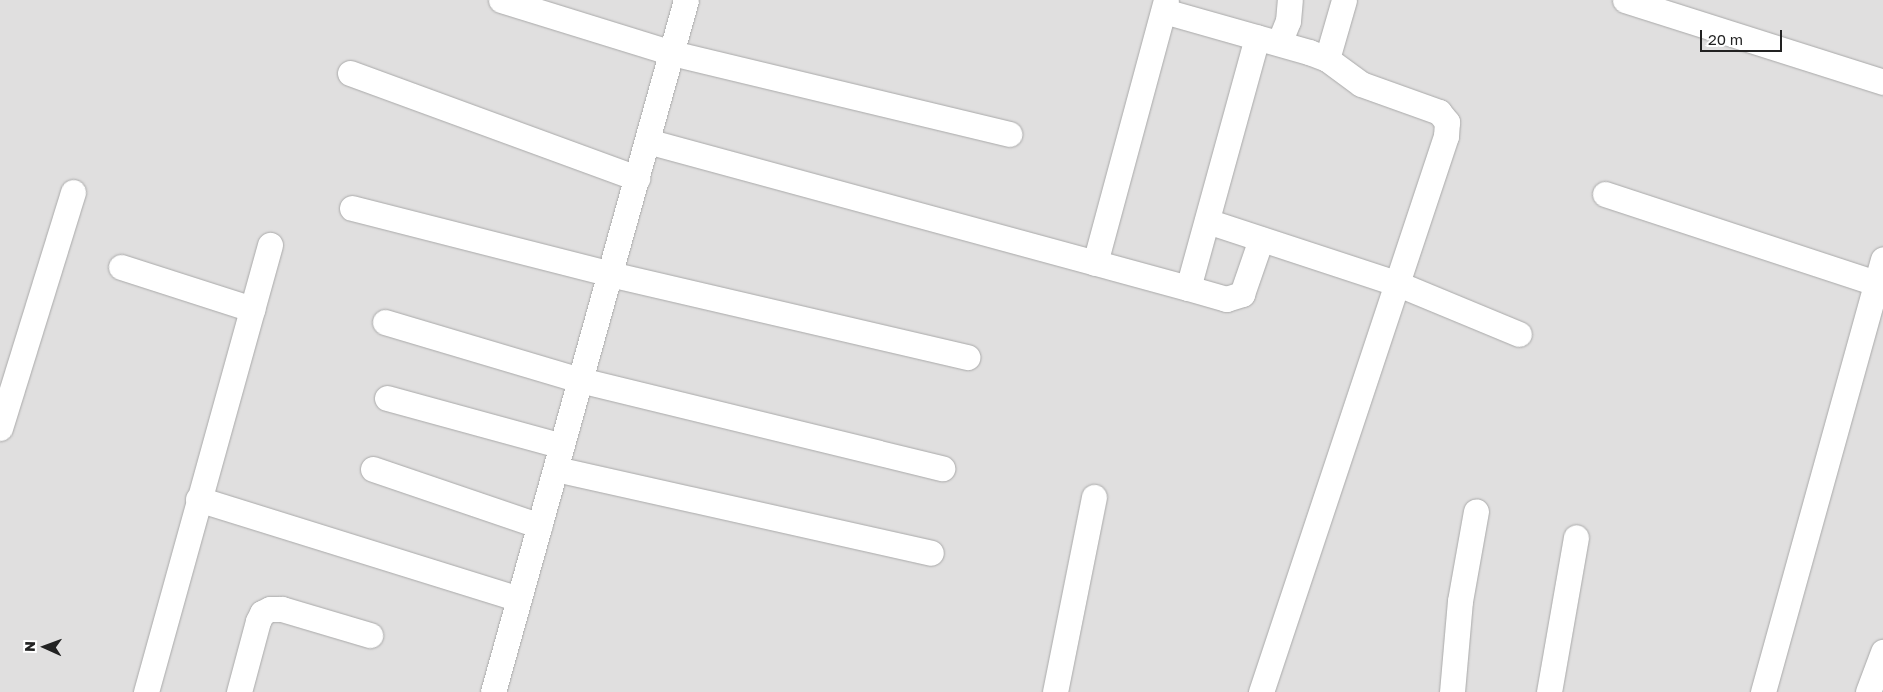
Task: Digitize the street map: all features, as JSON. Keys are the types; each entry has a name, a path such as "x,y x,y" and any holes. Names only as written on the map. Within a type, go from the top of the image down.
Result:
{"street":[{"path":"501,0 672,53 1009,134"},
{"path":"493,692 686,0"},
{"path":"1188,288 1207,221 1268,40 1288,20 1290,0"},
{"path":"1327,59 1344,0"},
{"path":"1624,0 1883,82"},
{"path":"1095,263 1165,5 1327,59 1361,84 1439,112 1448,122 1261,692"},
{"path":"350,73 637,178"},
{"path":"647,141 1226,299 1242,294 1261,239"},
{"path":"0,428 73,192"},
{"path":"1605,194 1876,283"},
{"path":"352,208 610,274 968,357"},
{"path":"1207,221 1396,283 1519,334"},
{"path":"146,692 270,245"},
{"path":"1763,692 1872,338 1876,283 1883,259"},
{"path":"121,267 252,309"},
{"path":"385,322 580,380 942,468"},
{"path":"387,398 559,458 931,553"},
{"path":"373,469 540,526"},
{"path":"1055,692 1094,497"},
{"path":"198,499 519,599"},
{"path":"1452,692 1460,601 1476,511"},
{"path":"1549,692 1576,537"},
{"path":"239,692 258,620 262,612 270,609 282,609 370,635"},
{"path":"1868,692 1883,652"}],"shaded area":[{"path":"0,0 1883,0 1883,692 0,692"}]}
